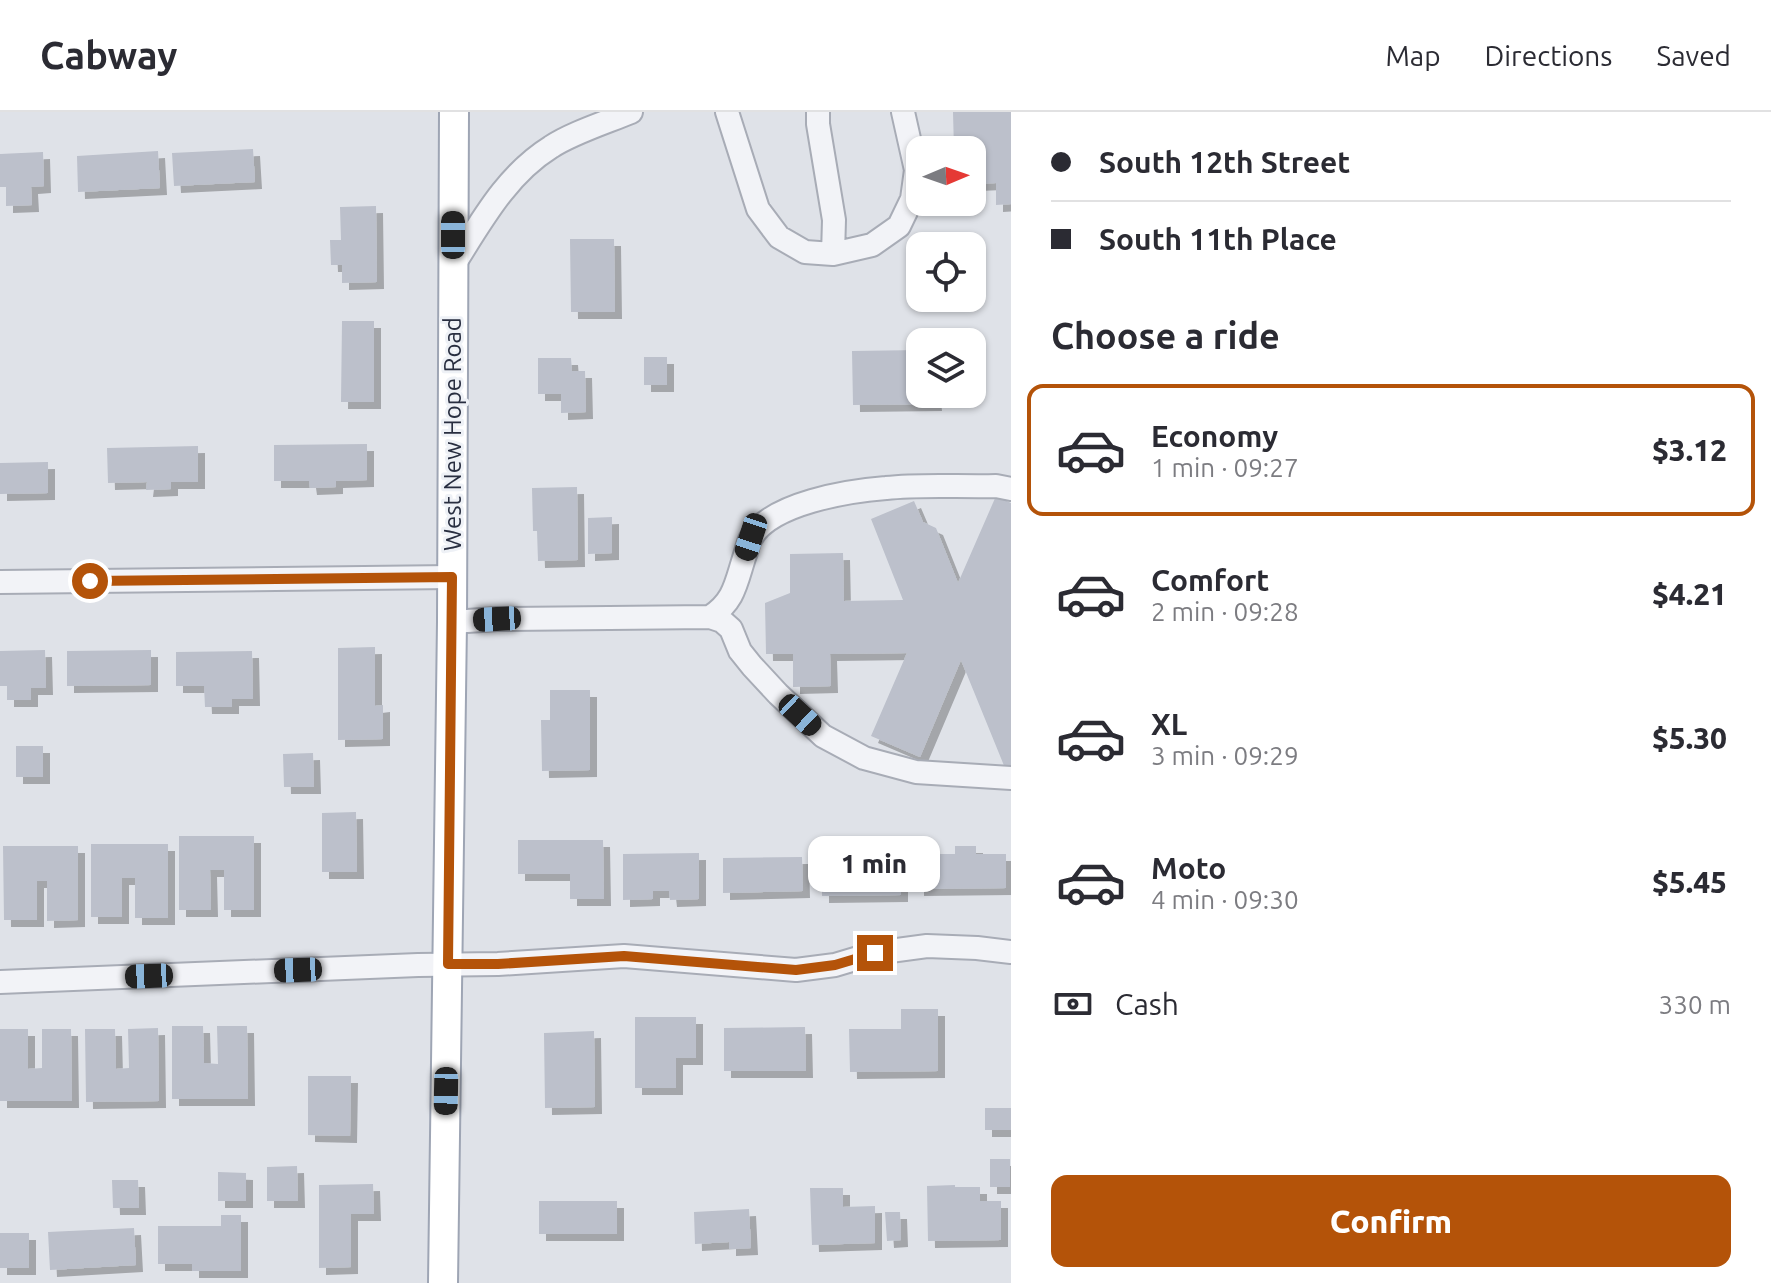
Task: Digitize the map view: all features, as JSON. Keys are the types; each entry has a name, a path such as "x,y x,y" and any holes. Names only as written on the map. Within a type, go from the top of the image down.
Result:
{"main road":[{"name":"West New Hope Road","path":"443,1283 452,622 454,112"}],"street":[{"path":"453,266 495,199 526,166 554,145 631,112"},
{"path":"727,112 758,209 772,228 779,237 805,252 833,254 872,245 899,226 906,212 912,199 916,170 903,112"},
{"path":"818,112 834,220 833,254"},
{"path":"710,617 722,610 730,600 751,537 763,524 788,508 816,499 886,488 996,486 1011,489"},
{"path":"0,582 452,577"},
{"path":"452,622 710,617 722,621 731,629 740,651 752,666 823,736 864,758 916,772 1011,778"},
{"path":"0,982 498,964 624,956 796,970 835,965 875,953 927,946 1011,952"}],"building":[{"path":"953,112 1011,112 1011,204 996,205 996,183 986,183 986,136 954,136"},
{"path":"253,149 255,182 174,186 172,153"},
{"path":"158,151 160,188 78,192 77,156"},
{"path":"43,152 44,186 31,187 32,205 6,206 6,187 0,187 0,154"},
{"path":"376,206 377,282 342,283 342,265 331,265 330,240 341,240 340,207"},
{"path":"570,239 614,239 615,312 571,312"},
{"path":"342,321 374,321 374,402 341,402"},
{"path":"906,350 906,404 853,405 852,351"},
{"path":"644,357 667,357 667,385 644,385"},
{"path":"538,358 571,358 572,371 585,371 586,412 561,413 561,394 538,394"},
{"path":"367,444 367,480 336,481 336,487 310,488 309,481 274,481 274,445"},
{"path":"198,446 198,482 171,482 171,489 146,490 147,482 108,483 107,448"},
{"path":"48,462 48,493 0,494 0,463"},
{"path":"577,487 578,560 538,561 537,531 533,531 532,488"},
{"path":"996,496 1011,503 1011,765 1005,768 961,660 920,757 871,736 907,653 830,654 831,686 793,687 793,654 766,654 765,603 790,593 790,554 843,553 844,601 903,600 871,519 914,501 923,522 936,528 958,583"},
{"path":"612,517 612,553 588,554 588,518"},
{"path":"375,647 375,706 383,705 383,739 338,740 338,648"},
{"path":"45,650 46,688 31,688 31,700 7,700 7,686 0,686 0,651"},
{"path":"151,650 151,685 67,686 67,651"},
{"path":"252,651 253,699 232,699 232,707 205,707 204,686 176,686 176,652"},
{"path":"550,690 590,690 590,770 542,771 541,720 550,720"},
{"path":"16,746 43,746 43,777 16,777"},
{"path":"313,753 314,787 284,787 283,754"},
{"path":"356,812 357,872 322,872 322,813"},
{"path":"179,836 254,836 254,910 224,910 224,870 210,870 211,910 179,910"},
{"path":"518,840 603,840 604,899 570,899 570,874 518,874"},
{"path":"91,844 168,844 168,918 135,918 135,878 122,878 122,917 91,917"},
{"path":"3,846 78,846 78,920 47,921 47,881 37,881 37,920 4,920"},
{"path":"822,846 858,846 859,857 901,856 901,895 822,896"},
{"path":"955,846 976,846 976,854 1006,854 1006,888 917,889 917,854 955,854"},
{"path":"699,853 699,899 670,900 669,891 653,891 653,899 623,900 623,854"},
{"path":"802,857 803,891 723,893 723,858"},
{"path":"901,1009 938,1009 938,1071 850,1072 849,1029 901,1029"},
{"path":"635,1017 696,1017 696,1058 676,1058 676,1088 635,1088"},
{"path":"172,1026 203,1026 204,1063 218,1064 217,1026 247,1026 248,1099 172,1099"},
{"path":"805,1027 806,1071 724,1071 724,1028"},
{"path":"158,1028 159,1101 86,1102 85,1029 115,1029 116,1069 129,1068 128,1029"},
{"path":"0,1029 28,1029 28,1069 42,1068 42,1029 71,1029 72,1101 0,1101"},
{"path":"594,1031 595,1107 545,1108 544,1033"},
{"path":"308,1076 351,1076 350,1136 308,1135"},
{"path":"985,1108 1011,1108 1011,1130 985,1130"},
{"path":"990,1159 1010,1159 1010,1187 990,1187"},
{"path":"297,1166 298,1201 267,1201 267,1167"},
{"path":"218,1172 246,1173 246,1201 218,1201"},
{"path":"112,1180 138,1180 139,1208 113,1208"},
{"path":"373,1184 374,1214 351,1214 351,1267 319,1268 319,1185"},
{"path":"927,1186 980,1187 980,1201 1001,1201 1001,1240 928,1241"},
{"path":"810,1188 843,1188 843,1207 875,1206 875,1243 812,1245"},
{"path":"539,1201 617,1201 617,1234 539,1234"},
{"path":"749,1209 751,1248 729,1249 729,1242 695,1244 694,1212"},
{"path":"885,1212 900,1212 901,1240 887,1241"},
{"path":"221,1215 241,1215 241,1271 192,1271 192,1264 158,1264 158,1226 221,1226"},
{"path":"134,1228 136,1265 50,1270 48,1232"},
{"path":"0,1233 29,1233 29,1268 0,1268"}],"route":[{"path":"90,581 452,577 448,964 624,956 796,970 835,965 875,953"}]}
